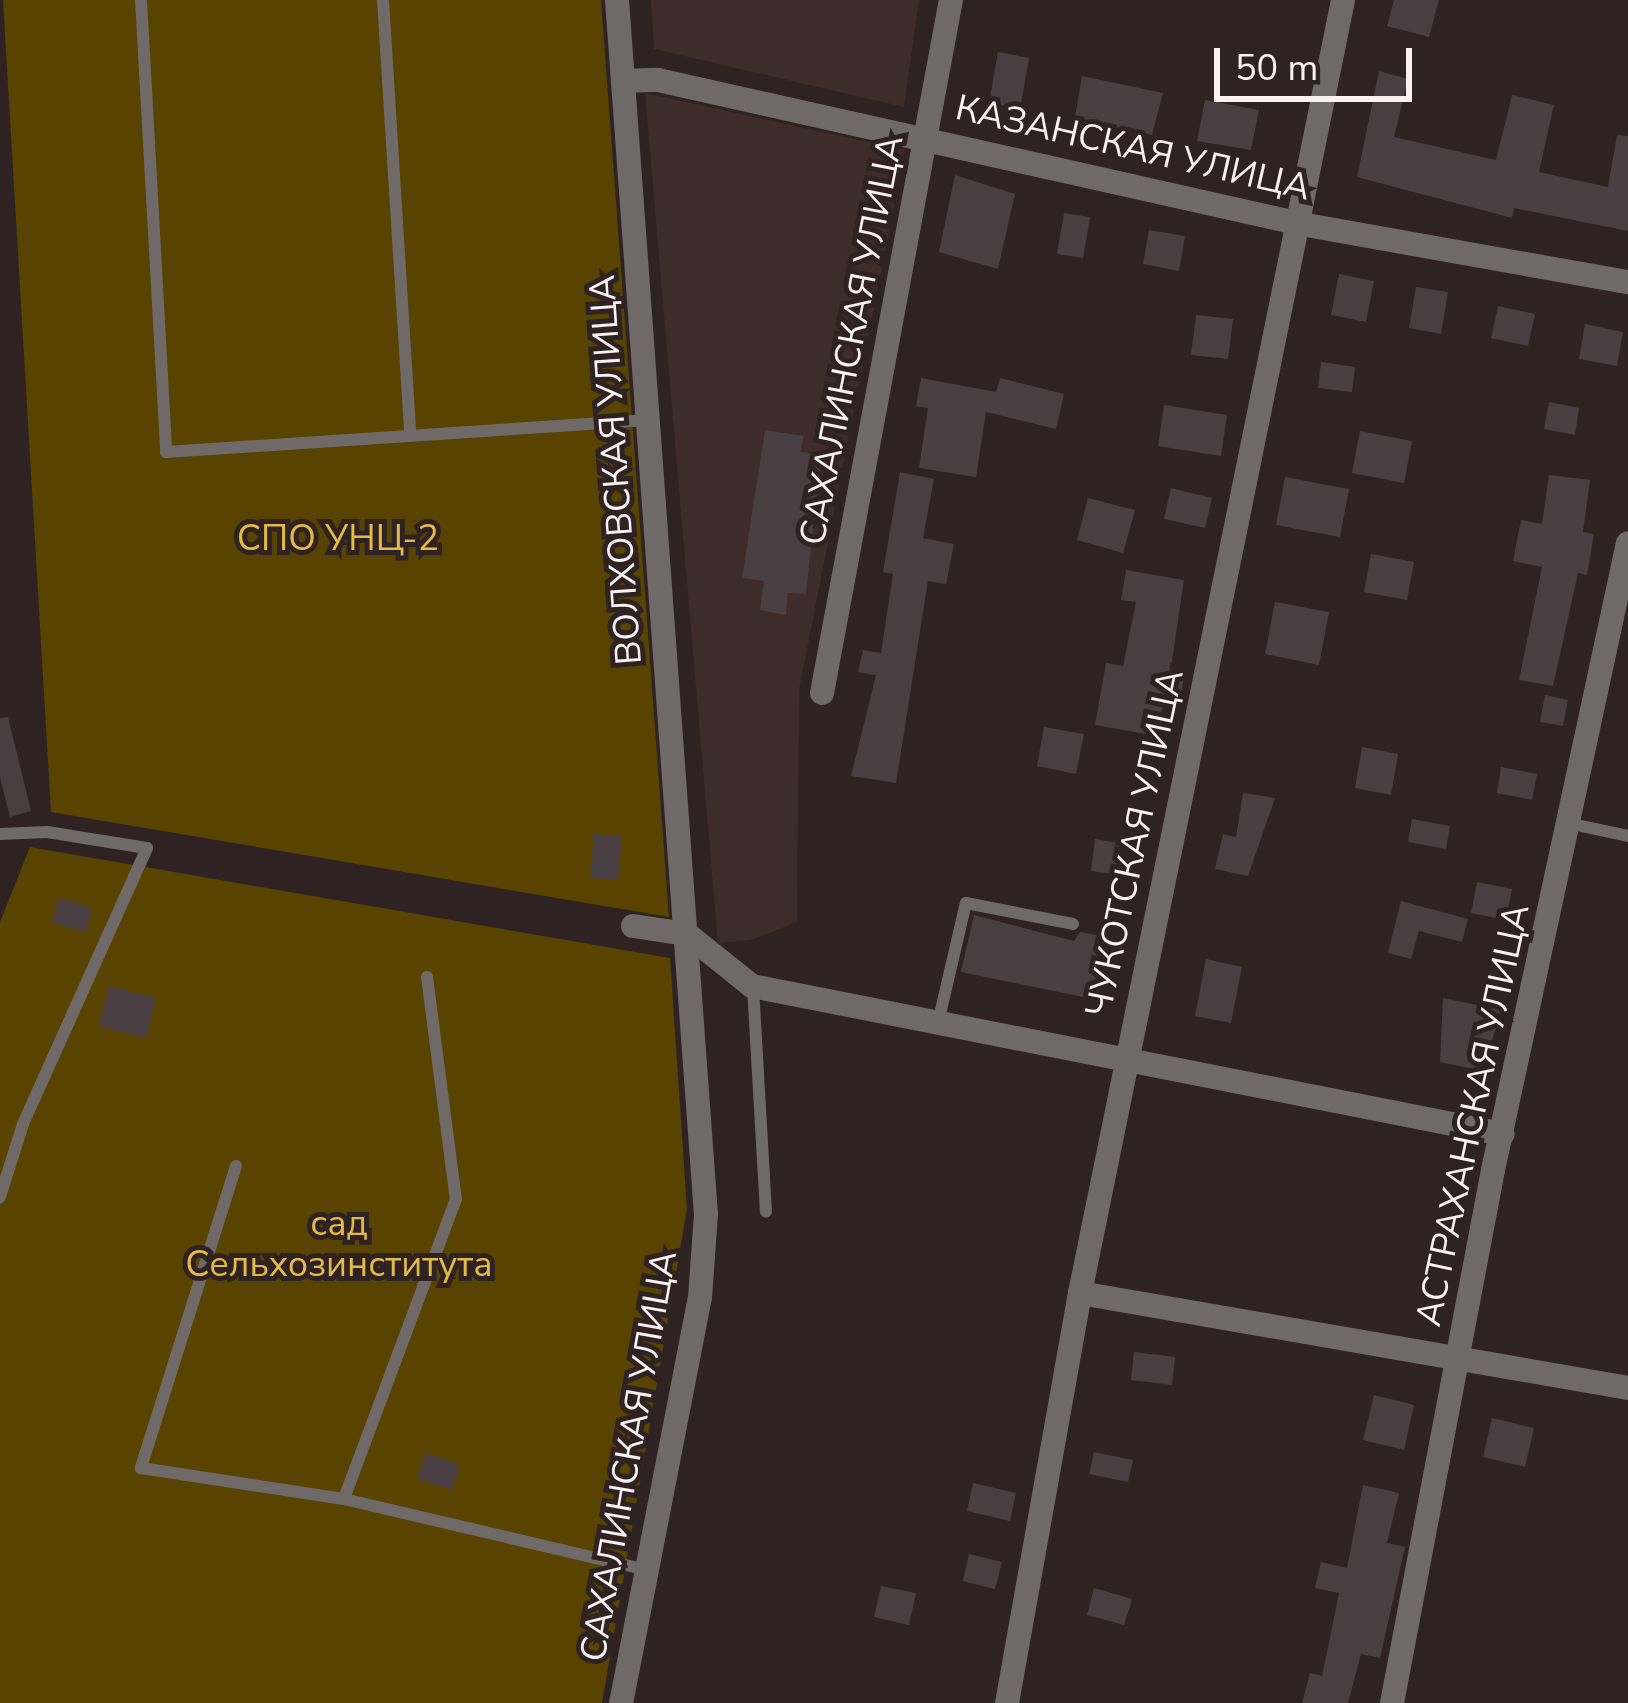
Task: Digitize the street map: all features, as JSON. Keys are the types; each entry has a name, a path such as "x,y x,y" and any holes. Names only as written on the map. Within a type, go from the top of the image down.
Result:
{"street":[{"name":"ВОЛХОВСКАЯ УЛИЦА","path":"617,0 687,934"},
{"name":"САХАЛИНСКАЯ УЛИЦА","path":"822,693 951,0"},
{"name":"ЧУКОТСКАЯ УЛИЦА","path":"1007,1703 1080,1293 1343,0"},
{"name":"КАЗАНСКАЯ УЛИЦА","path":"623,81 658,80 1301,224 1628,282"},
{"name":"АСТРАХАНСКАЯ УЛИЦА","path":"1392,1703 1503,1134 1628,543"},
{"path":"633,926 687,934 752,986 1503,1134"},
{"name":"САХАЛИНСКАЯ УЛИЦА","path":"621,1703 700,1297 706,1214 687,934"},
{"path":"1080,1293 1459,1363 1628,1388"}],"lane":[{"path":"141,0 166,452 410,430 649,420"},
{"path":"383,0 410,430"},
{"path":"1572,824 1628,836"},
{"path":"0,834 47,832 147,848 23,1124 0,1196"},
{"path":"938,1026 966,903 1073,924"},
{"path":"344,1498 456,1199 427,977"},
{"path":"752,986 766,1212"},
{"path":"236,1166 142,1468 344,1498 647,1570"}],"shaded area":[{"path":"651,0 919,0 904,107 654,49"},
{"path":"645,93 905,150 799,690 797,922 751,940 718,943"}],"green space":[{"name":"СПО УНЦ-2","path":"3,0 601,0 669,917 51,812"},
{"name":"сад Сельхозинститута","path":"30,847 670,958 687,1209 602,1703 0,1703 0,922"}],"building":[{"path":"1394,0 1439,0 1429,37 1387,26"},
{"path":"998,52 1029,58 1020,109 989,103"},
{"path":"1379,71 1408,79 1394,137 1496,160 1512,95 1554,105 1539,172 1608,187 1617,135 1628,136 1628,231 1514,208 1512,218 1357,177"},
{"path":"1082,76 1163,93 1152,135 1075,117"},
{"path":"1205,100 1259,110 1251,150 1197,141"},
{"path":"955,175 1015,194 998,269 939,252"},
{"path":"1064,213 1090,217 1083,258 1057,254"},
{"path":"1149,230 1185,236 1179,271 1143,264"},
{"path":"1339,274 1374,281 1366,322 1331,315"},
{"path":"1416,287 1448,292 1441,334 1409,328"},
{"path":"1498,306 1535,314 1528,346 1491,338"},
{"path":"1196,315 1233,319 1228,359 1191,355"},
{"path":"1585,324 1623,332 1617,366 1579,359"},
{"path":"1321,362 1355,367 1352,392 1318,388"},
{"path":"921,378 996,392 1000,378 1064,394 1056,429 986,412 976,477 919,468 928,408 916,406"},
{"path":"1549,402 1579,408 1575,435 1544,429"},
{"path":"1164,405 1227,415 1221,456 1158,446"},
{"path":"765,430 804,436 800,452 821,454 806,594 788,593 786,615 760,610 764,581 742,578"},
{"path":"1360,431 1412,441 1404,483 1352,473"},
{"path":"900,472 934,479 923,538 954,544 946,584 928,581 896,783 851,776 876,675 858,672 863,650 881,653 893,574 883,572"},
{"path":"1549,475 1590,480 1583,532 1594,534 1587,575 1578,573 1553,686 1519,680 1542,567 1513,561 1521,520 1542,524"},
{"path":"1285,477 1349,489 1340,537 1276,525"},
{"path":"1171,488 1212,498 1205,528 1164,519"},
{"path":"1088,498 1135,510 1123,553 1077,540"},
{"path":"1371,554 1414,562 1407,600 1364,592"},
{"path":"1126,570 1184,580 1170,674 1184,677 1179,706 1163,704 1157,736 1095,725 1106,663 1123,666 1136,602 1121,600"},
{"path":"1275,602 1329,612 1319,665 1265,654"},
{"path":"1545,695 1568,700 1563,726 1540,722"},
{"path":"8,717 31,811 10,817 0,777 0,718"},
{"path":"1044,727 1084,734 1076,774 1037,766"},
{"path":"1362,747 1398,754 1391,795 1355,788"},
{"path":"1501,767 1537,774 1532,800 1497,793"},
{"path":"1243,793 1275,798 1248,876 1215,869 1223,834 1236,837"},
{"path":"1412,819 1450,826 1446,849 1408,842"},
{"path":"594,834 622,836 618,880 590,878"},
{"path":"1095,839 1119,843 1114,874 1091,871"},
{"path":"1477,882 1512,889 1506,920 1471,913"},
{"path":"59,898 92,908 86,932 52,923"},
{"path":"1401,901 1468,919 1462,942 1419,931 1411,959 1388,953"},
{"path":"974,915 1074,941 1080,932 1111,938 1098,1000 961,972"},
{"path":"1206,959 1242,967 1231,1023 1195,1016"},
{"path":"109,986 156,998 146,1038 99,1026"},
{"path":"1443,998 1502,1010 1482,1071 1440,1062"},
{"path":"1134,1352 1175,1357 1172,1385 1131,1380"},
{"path":"1374,1395 1414,1405 1404,1450 1363,1440"},
{"path":"1492,1418 1534,1428 1525,1467 1483,1457"},
{"path":"1094,1452 1133,1460 1128,1482 1089,1474"},
{"path":"426,1453 460,1465 451,1490 417,1478"},
{"path":"973,1483 1016,1493 1010,1521 967,1511"},
{"path":"1363,1485 1399,1493 1387,1543 1405,1547 1380,1658 1361,1654 1348,1703 1302,1703 1310,1673 1322,1676 1339,1593 1315,1588 1321,1562 1347,1568"},
{"path":"969,1554 1002,1562 995,1589 963,1581"},
{"path":"881,1586 916,1593 909,1625 874,1617"},
{"path":"1094,1588 1132,1599 1124,1625 1087,1615"}]}
